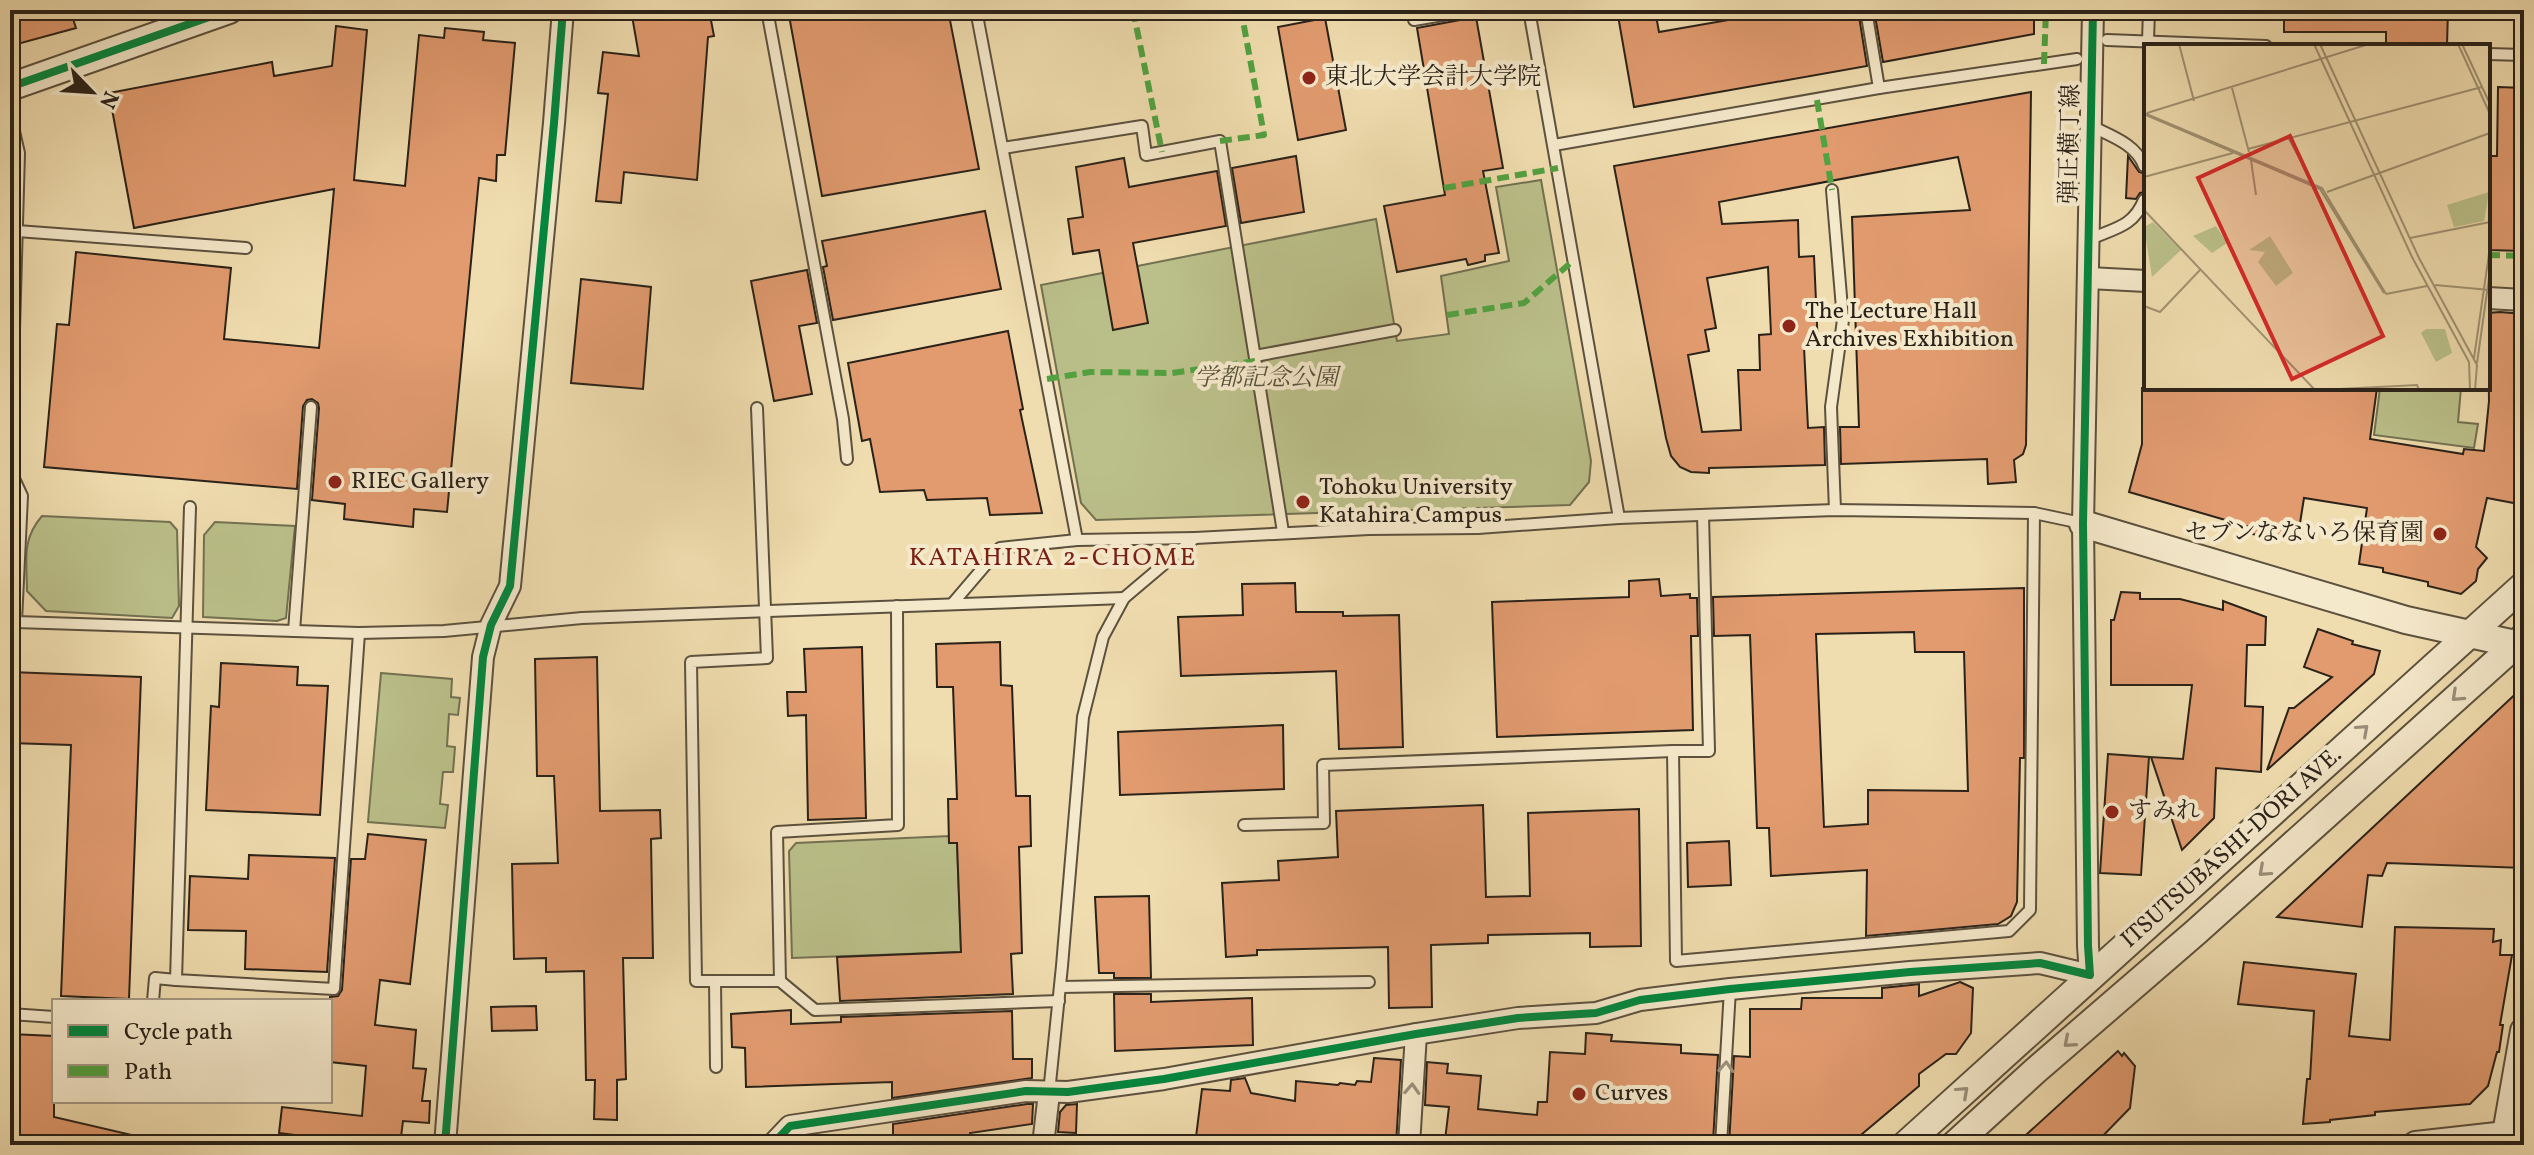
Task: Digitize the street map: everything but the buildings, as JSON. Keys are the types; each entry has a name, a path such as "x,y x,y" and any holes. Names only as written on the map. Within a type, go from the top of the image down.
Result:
{"street":[{"path":"10,87 229,10"},
{"path":"445,1145 483,657 491,625 510,586 563,10"},
{"name":"弾正横丁線","path":"2090,975 2083,524 2093,10"},
{"path":"2089,278 2144,281"},
{"path":"2490,298 2524,300"},
{"path":"2083,524 2406,620 2521,643"},
{"name":"ITSUTSUBASHI-DORI AVE.","path":"1905,1145 2524,585"},
{"name":"ITSUTSUBASHI-DORI AVE.","path":"1954,1145 2521,643"},
{"path":"772,1145 790,1126 1026,1091 1049,1093 1164,1079 1518,1018 1596,1013 1640,1000 1910,972 2040,963 2090,975"},
{"path":"2416,1145 2505,1140 2524,1031"},
{"path":"1409,1145 1416,1034"},
{"path":"1043,1145 1049,1093"}],"lane":[{"path":"767,10 843,419 847,459"},
{"path":"976,10 1077,540"},
{"path":"1414,20 1472,10"},
{"path":"1529,10 1619,518"},
{"path":"1866,10 1879,88"},
{"path":"2148,41 2149,10"},
{"path":"2107,40 2219,44"},
{"path":"2490,54 2524,55"},
{"path":"1554,145 1879,88 2077,59"},
{"path":"10,114 19,153 10,470 22,496 13,622 359,633 444,631 582,618 1124,598"},
{"path":"1003,148 1142,126 1146,155 1220,141 1283,532"},
{"path":"2091,126 2134,150 2141,156 2144,166"},
{"path":"1832,190 1843,320 1831,407 1835,510"},
{"path":"2090,239 2127,223 2139,213 2144,200"},
{"path":"17,231 246,248"},
{"path":"1255,356 1395,330"},
{"path":"294,631 311,407"},
{"path":"757,408 767,658 691,662 696,981 780,981 815,1010 1059,1001"},
{"path":"176,980 190,507"},
{"path":"953,603 1000,548 1077,540 1478,528 1619,518 1835,510 2034,513 2083,524"},
{"path":"1673,751 1676,961 2009,931 2030,910 2034,513"},
{"path":"1244,825 1324,823 1323,765 1709,751 1703,515"},
{"path":"1049,1093 1083,717 1103,637 1124,598 1195,538"},
{"path":"780,981 777,832 898,825 897,606"},
{"path":"153,999 155,978 334,989 359,633"},
{"path":"715,981 716,1067"},
{"path":"1060,987 1369,982"},
{"path":"1721,1145 1730,989"},
{"path":"10,1014 52,1017"}],"green space":[{"name":"学都記念公園","path":"1541,180 1591,461 1589,482 1570,505 1096,520 1081,503 1041,285 1376,219 1397,341 1449,334 1441,276 1509,261 1496,187"},
{"path":"2380,390 2461,390 2458,422 2478,424 2474,448 2374,435"},
{"path":"42,516 170,522 177,530 179,606 172,618 46,611 27,591 28,542"},
{"path":"215,522 295,526 286,618 277,621 203,617 204,535"},
{"path":"381,673 452,679 451,697 460,698 458,715 449,714 447,746 455,747 453,772 443,772 440,804 448,805 445,828 368,822"},
{"path":"949,836 949,843 957,843 961,952 792,958 789,851 796,843"}],"marked path":[{"path":"1133,10 1162,152"},
{"path":"1220,141 1264,135 1241,10"},
{"path":"2044,64 2046,10"},
{"path":"1817,100 1832,190"},
{"path":"1444,188 1558,168"},
{"path":"2490,255 2524,256"},
{"path":"10,258 16,258"},
{"path":"1447,315 1524,303 1574,260"},
{"path":"1047,379 1090,372 1172,373 1255,361"}],"cycle path":[{"path":"10,87 229,10"},
{"path":"445,1145 483,657 491,625 510,586 563,10"},
{"path":"772,1145 790,1126 1026,1091 1068,1092 1164,1079 1518,1018 1596,1013 1640,1000 1910,972 2040,963 2090,975 2083,524 2093,10"}],"place":[{"name":"東北大学会計大学院","path":"1309,78"},
{"name":"The Lecture Hall Archives Exhibition","path":"1789,326"},
{"name":"RIEC Gallery","path":"335,482"},
{"name":"Tohoku University Katahira Campus","path":"1303,502"},
{"name":"セブンなないろ保育園","path":"2440,534"},
{"name":"すみれ","path":"2112,812"},
{"name":"Curves","path":"1579,1094"}],"district":[{"name":"KATAHIRA 2-CHOME","path":"1053,558"}]}
